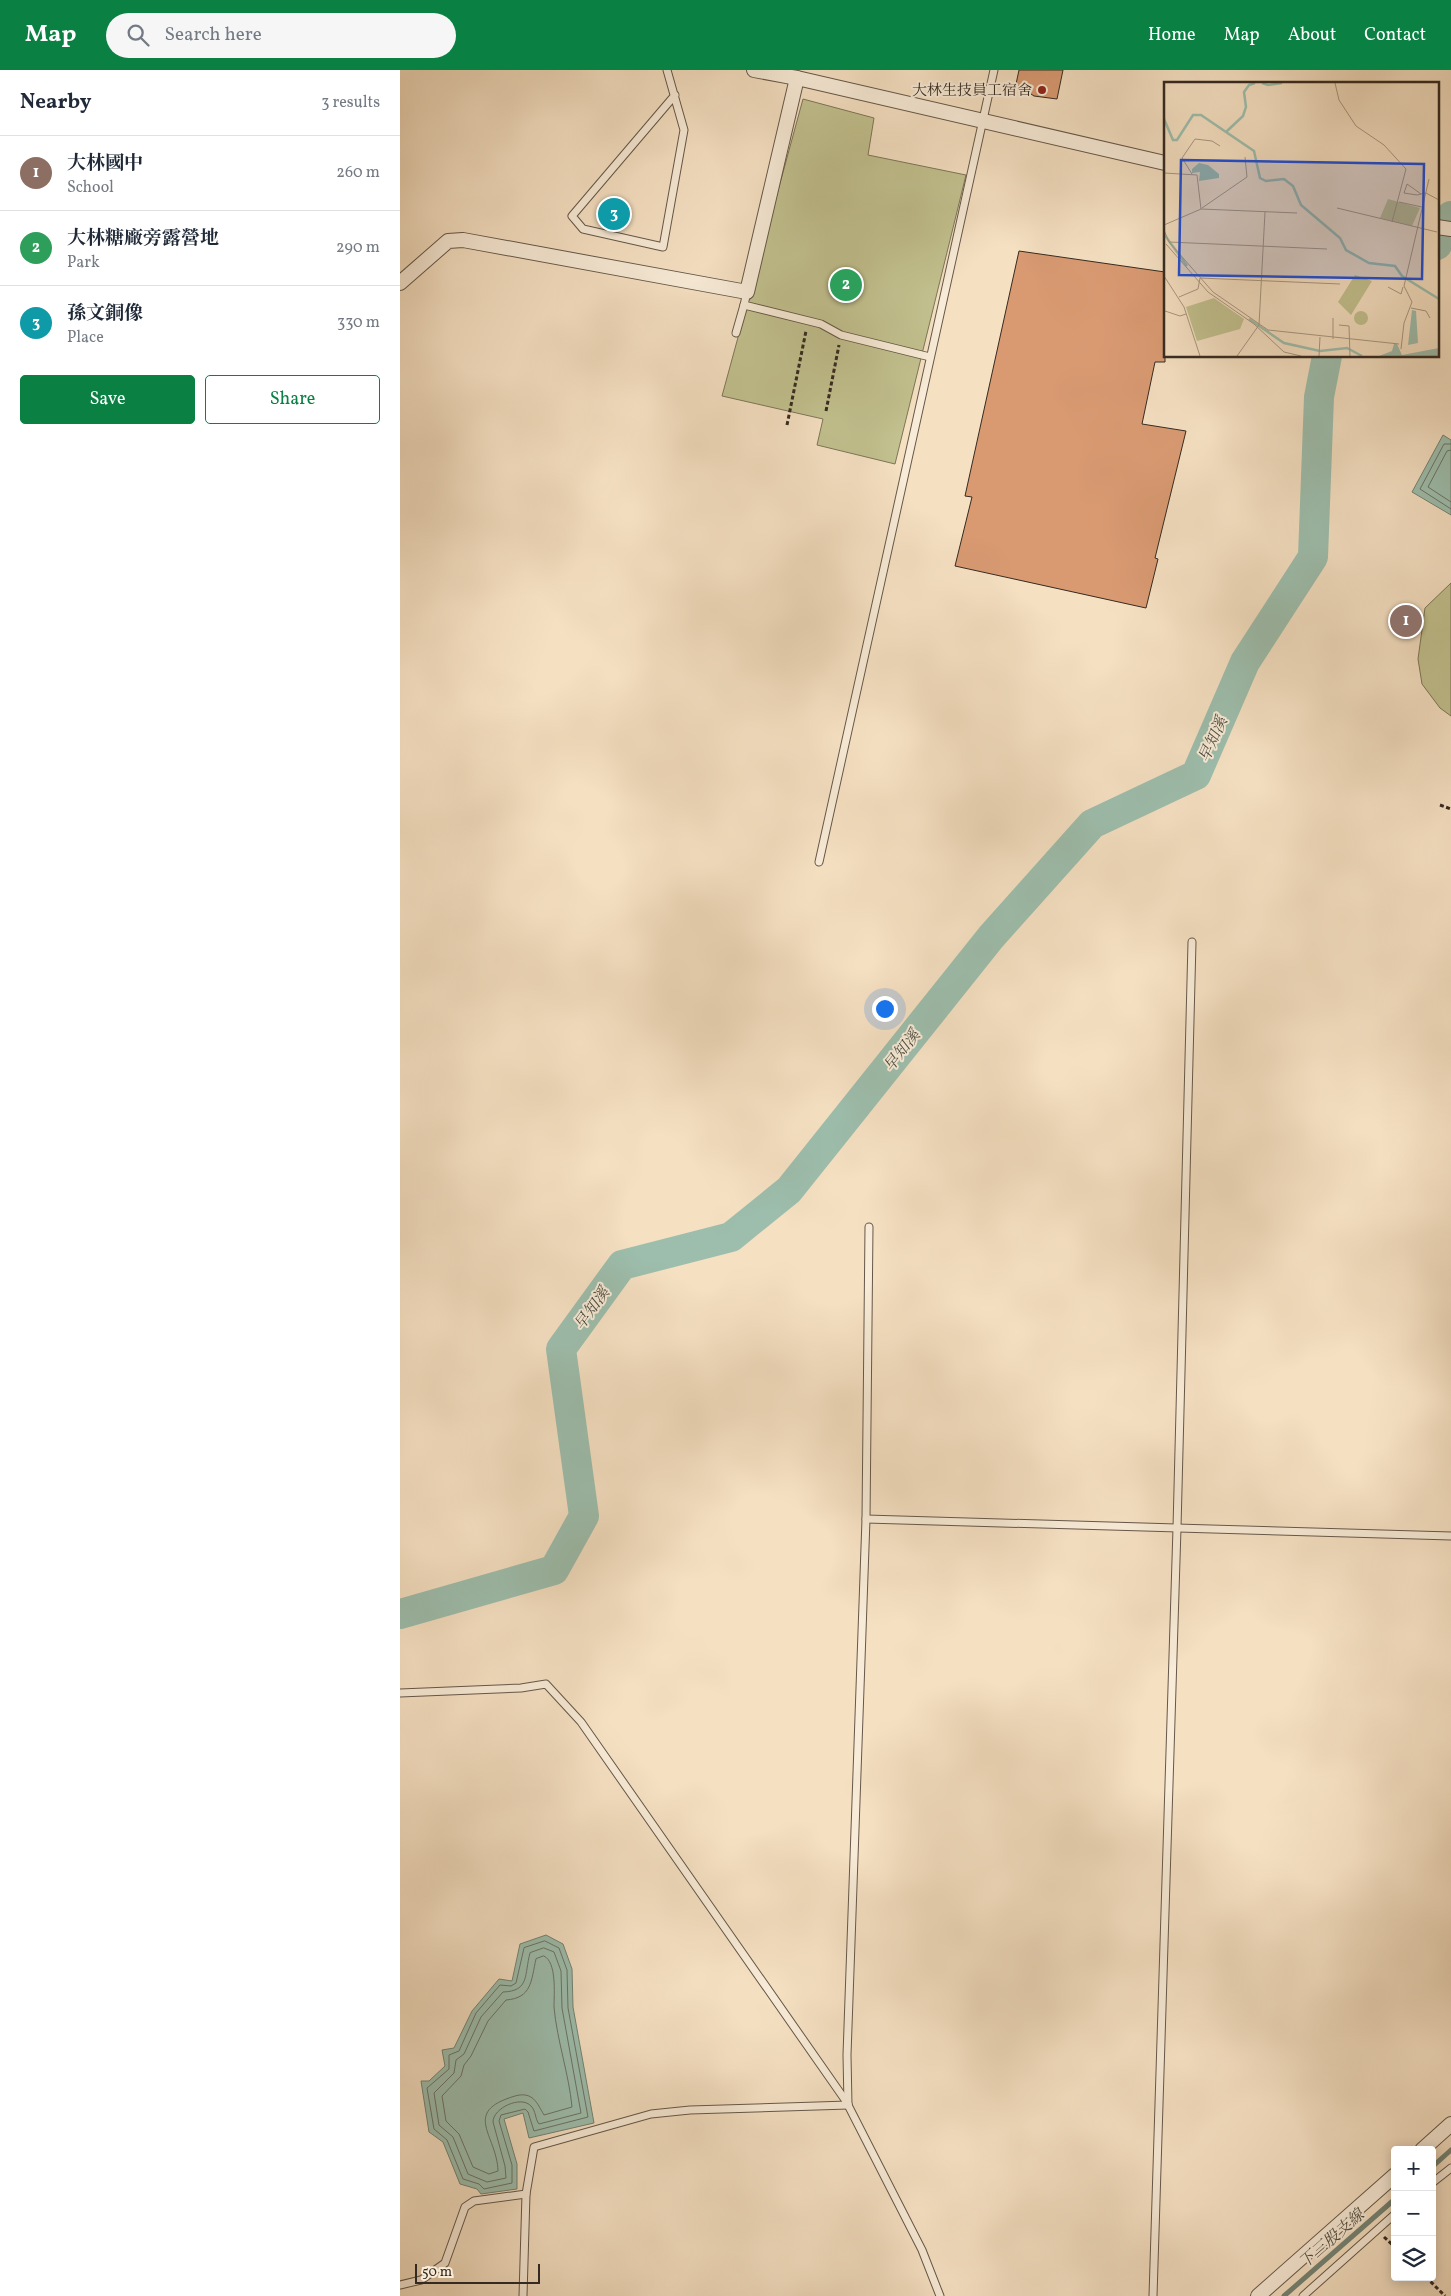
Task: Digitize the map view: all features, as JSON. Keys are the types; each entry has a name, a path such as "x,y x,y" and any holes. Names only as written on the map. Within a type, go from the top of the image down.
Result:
{"street":[{"path":"754,70 797,78 1164,164"},
{"path":"400,283 448,241 463,240 746,298 797,78"},
{"path":"1438,227 1451,229"},
{"path":"1426,2146 1451,2124"},
{"path":"1258,2296 1391,2179"}],"lane":[{"path":"667,70 675,95 684,130 663,247 582,229 572,216 675,95"},
{"path":"819,862 994,70"},
{"path":"736,333 746,298 821,324 841,335 930,357"},
{"path":"1153,2296 1177,1528 1192,942"},
{"path":"848,2105 847,2055 866,1519 869,1227"},
{"path":"866,1519 1451,1536"},
{"path":"400,1693 521,1688 546,1684 581,1722 848,2105 922,2250 940,2296"},
{"path":"523,2296 526,2194 534,2147 651,2114 690,2110 848,2105"},
{"path":"1436,2180 1451,2168"},
{"path":"400,2285 421,2280 445,2263 465,2207 474,2201 526,2194"},
{"path":"1303,2296 1391,2218"}],"path":[{"path":"787,425 808,320"},
{"path":"826,411 841,335"},
{"path":"1440,805 1451,809"},
{"path":"1430,2281 1445,2296"}],"shaded area":[{"path":"803,99 874,118 868,155 966,175 895,464 817,445 823,419 722,396"},
{"path":"1451,583 1451,716 1440,708 1422,684 1418,659 1425,608"}],"water":[{"path":"1443,435 1451,440 1451,515 1412,492"},
{"path":"546,1935 563,1944 572,1969 573,2007 594,2123 529,2138 523,2113 504,2119 517,2164 517,2189 481,2194 477,2189 460,2184 443,2142 429,2132 421,2081 429,2081 445,2066 442,2050 454,2048 472,2011 499,1979 512,1981 520,1944"}],"building":[{"name":"大林生技員工宿舍","path":"1019,70 1063,70 1057,99 1034,96 1016,84"},
{"path":"1019,251 1164,272 1165,362 1155,362 1142,424 1186,431 1155,558 1158,559 1146,608 955,566 972,497 965,496"}],"waterway":[{"name":"早知溪","path":"1438,243 1451,216"},
{"name":"早知溪","path":"400,1614 554,1570 584,1516 561,1349 622,1265 731,1237 789,1190 991,937 1092,824 1196,775 1245,662 1313,557 1319,397 1327,358"},
{"name":"下三股支線","path":"1436,2163 1451,2150"},
{"name":"下三股支線","path":"1284,2296 1391,2202"}],"place":[{"name":"大林生技員工宿舍","path":"1042,90"},
{"name":"孫文銅像","path":"614,214"},
{"name":"大林糖廠旁露營地","path":"846,285"},
{"name":"大林國中","path":"1406,621"}]}
